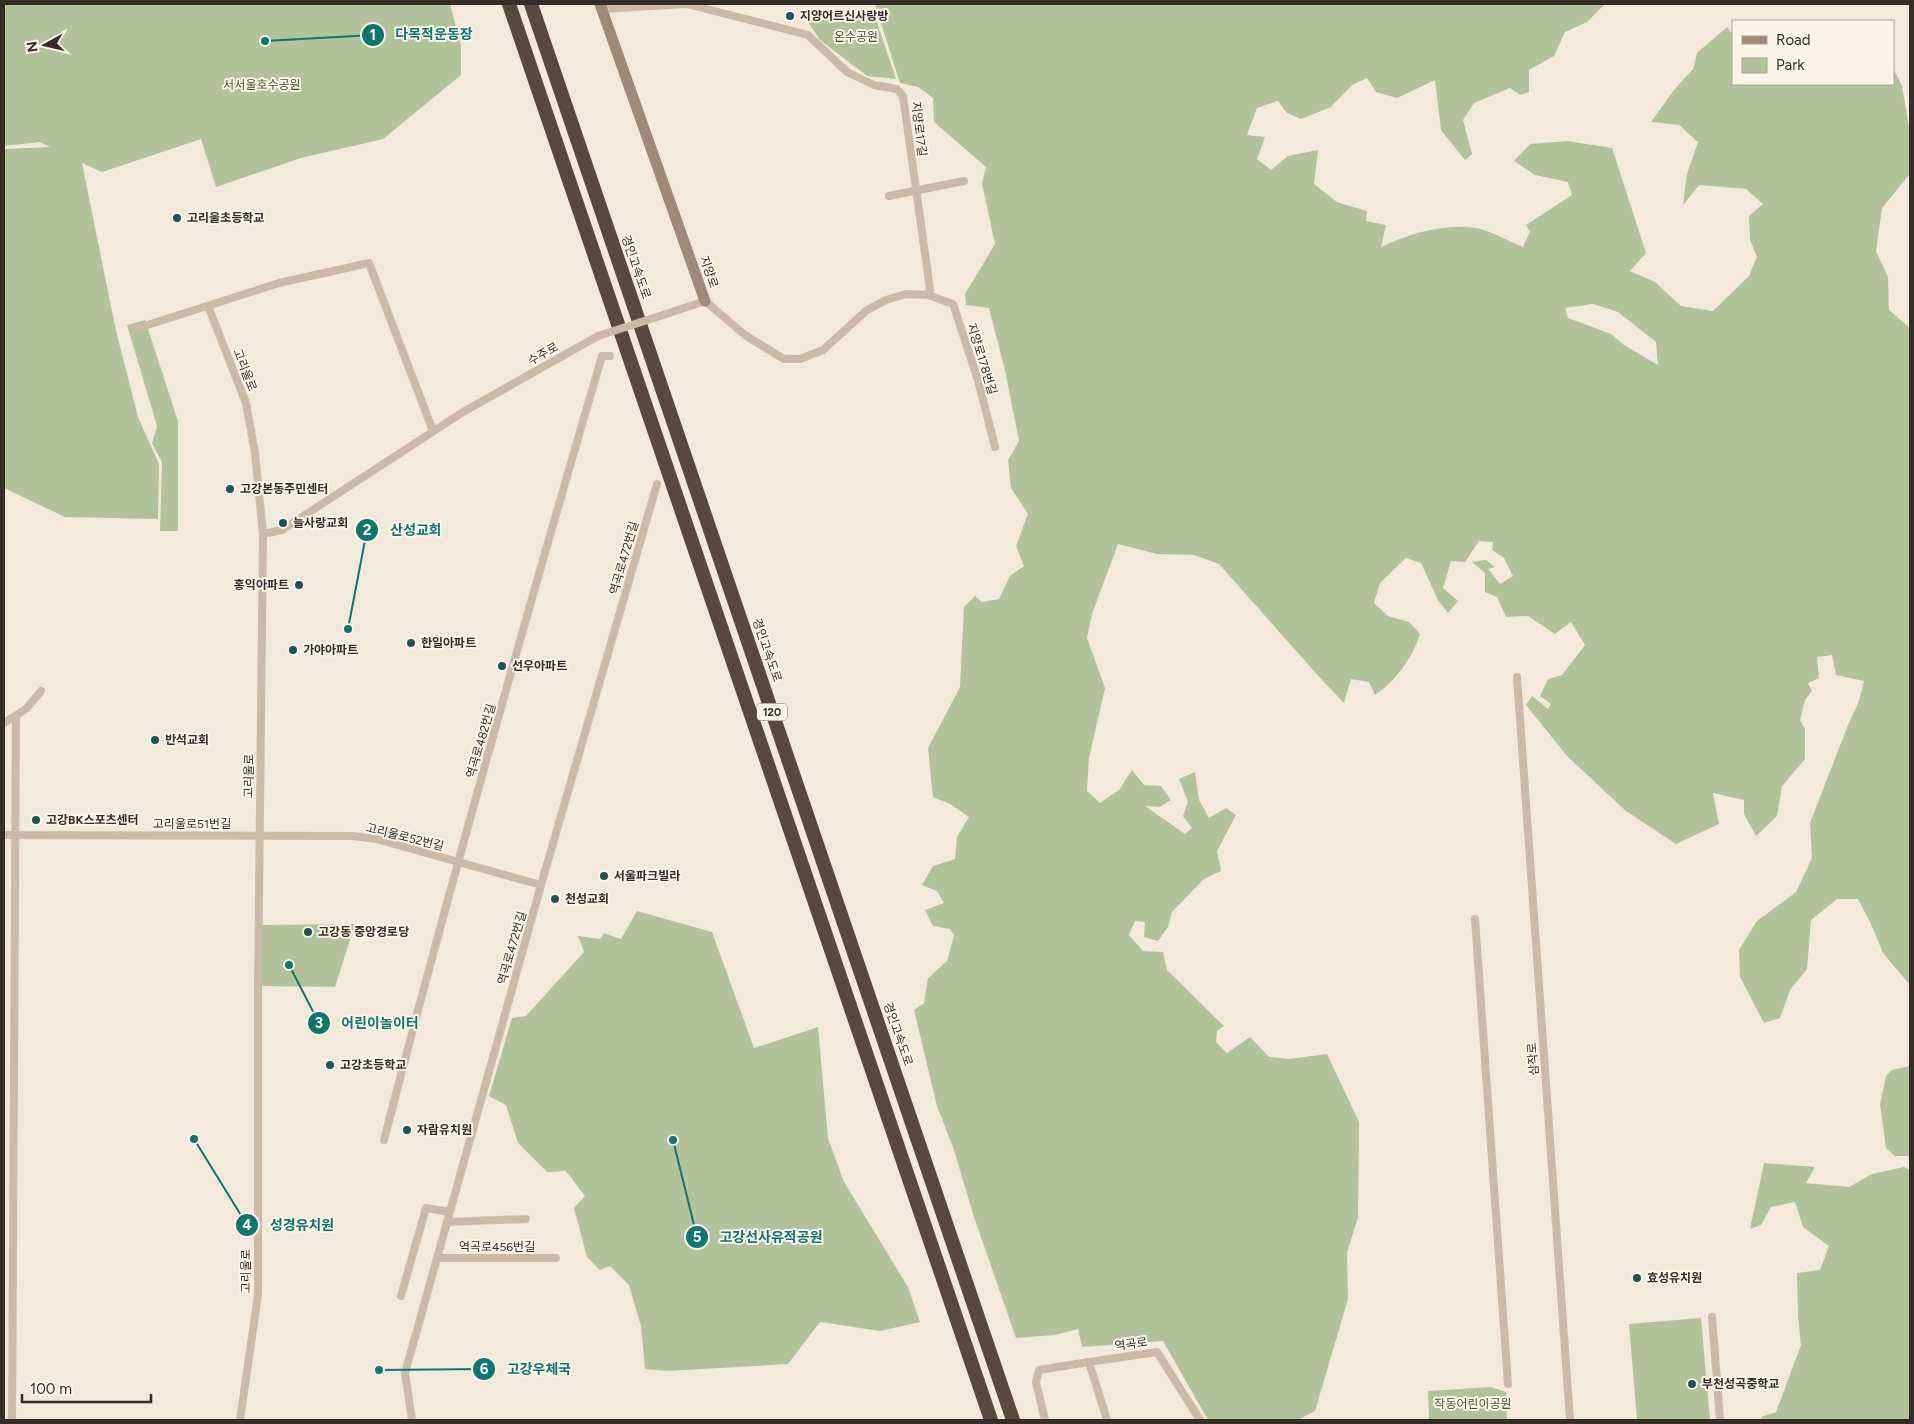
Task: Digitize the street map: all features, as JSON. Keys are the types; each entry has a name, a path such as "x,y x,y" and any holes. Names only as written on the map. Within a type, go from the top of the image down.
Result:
{"highway":[{"name":"120","path":"509,4 991,1420"},
{"name":"경인고속도로","path":"531,4 1013,1420"}],"street":[{"name":"지양로17길","path":"601,7 687,4 808,35 847,72 874,85 897,88 903,96 930,289 928,295"},
{"name":"지양로","path":"601,7 705,301 745,335 784,359 800,359 823,350 867,310 886,300 906,294 928,295"},
{"path":"889,196 964,181"},
{"path":"135,329 279,283 369,263 433,431"},
{"name":"지양로178번길","path":"928,295 953,304 978,380 995,447"},
{"name":"수주로","path":"263,534 282,530 433,431 598,336 705,301"},
{"name":"고리울로","path":"208,306 246,404 255,453 263,534 258,1295 240,1420"},
{"name":"역곡로482번길","path":"384,1140 459,862 602,356 610,356"},
{"name":"역곡로472번길","path":"412,1420 406,1373 542,885 657,484"},
{"name":"삼작로","path":"1517,677 1570,1420"},
{"path":"4,723 26,709 40,690"},
{"path":"12,1420 16,716"},
{"name":"고리울로51번길","path":"4,835 260,836"},
{"name":"고리울로52번길","path":"260,836 352,836 376,839 542,885"},
{"path":"1475,919 1508,1384"},
{"path":"401,1296 426,1208 450,1212"},
{"name":"역곡로456번길","path":"448,1222 526,1219"},
{"name":"역곡로456번길","path":"438,1258 556,1258"},
{"path":"1712,1317 1720,1420"},
{"name":"역곡로","path":"1089,1362 1157,1352 1200,1420"},
{"path":"1044,1420 1036,1382 1039,1370 1089,1362 1107,1420"}],"green space":[{"name":"서서울호수공원","path":"4,4 450,4 461,46 461,75 383,139 301,158 216,187 201,139 102,172 82,163 116,331 138,417 159,464 158,519 65,517 4,488 4,149 50,147 40,142 4,146"},
{"path":"875,4 1605,4 1587,22 1565,32 1554,56 1529,70 1529,92 1520,95 1510,88 1474,103 1463,120 1472,154 1465,160 1441,130 1435,80 1397,98 1376,92 1367,78 1352,85 1331,107 1301,119 1287,113 1278,101 1257,108 1247,135 1265,137 1257,159 1271,170 1288,156 1318,150 1314,184 1337,202 1367,211 1366,221 1386,225 1381,247 1403,238 1439,228 1464,227 1488,231 1523,247 1530,232 1526,225 1572,195 1568,182 1535,175 1514,161 1530,144 1567,141 1612,148 1646,253 1630,271 1655,282 1681,306 1713,311 1749,276 1757,257 1750,240 1749,216 1763,204 1746,189 1699,185 1683,205 1687,174 1698,142 1679,125 1651,122 1674,90 1693,69 1697,53 1727,27 1732,34 1732,85 1894,85 1894,70 1902,86 1910,133 1909,175 1882,208 1876,251 1888,277 1889,310 1910,328 1910,985 1883,953 1858,899 1837,899 1811,920 1807,969 1790,990 1780,1018 1764,1023 1740,977 1739,950 1757,921 1796,892 1812,858 1810,823 1859,701 1864,681 1836,675 1832,655 1817,657 1819,678 1808,683 1812,691 1805,700 1800,720 1805,729 1805,759 1782,786 1777,816 1756,836 1744,814 1744,800 1713,793 1719,824 1676,844 1626,811 1567,756 1526,705 1532,696 1548,709 1551,704 1540,696 1548,679 1562,675 1585,645 1571,622 1555,634 1528,616 1506,617 1497,597 1485,592 1485,573 1472,562 1486,560 1495,567 1488,569 1500,584 1513,576 1504,558 1492,550 1493,542 1479,541 1465,562 1451,561 1443,588 1458,601 1448,613 1438,600 1421,563 1406,558 1380,583 1374,603 1388,616 1409,622 1420,634 1408,660 1390,683 1375,695 1369,682 1351,679 1344,703 1219,564 1194,555 1157,554 1118,544 1092,614 1087,638 1105,688 1089,758 1087,791 1100,803 1119,790 1132,770 1144,785 1161,786 1171,800 1160,807 1145,806 1185,834 1192,828 1183,816 1188,802 1179,779 1195,772 1199,800 1209,818 1226,808 1236,815 1217,851 1221,871 1204,879 1172,912 1168,927 1158,941 1144,937 1145,922 1135,921 1129,935 1143,951 1163,952 1167,970 1224,1026 1217,1031 1216,1042 1227,1053 1250,1037 1269,1057 1290,1059 1327,1054 1359,1122 1358,1217 1347,1253 1348,1299 1315,1411 1298,1420 1208,1420 1163,1341 1082,1347 1078,1329 1055,1335 1016,1338 973,1214 954,1150 937,1106 914,1010 924,1003 928,978 947,961 954,935 950,929 933,926 925,910 944,903 937,891 922,885 933,866 955,859 957,837 969,817 950,804 933,797 928,748 960,687 964,607 975,596 982,602 999,599 1010,576 1024,566 1016,546 1028,514 1011,488 1008,460 1019,441 1005,370 989,308 966,305 965,294 995,244 982,183 986,167 934,122 933,98 918,87 900,83","holes":["1593,304 1618,312 1656,342 1658,365 1624,345 1611,334 1568,318 1565,308"]},
{"name":"온수공원","path":"866,10 874,13 896,79 867,76 820,40 804,16"},
{"path":"145,320 178,421 178,531 160,531 162,462 152,443 157,426 127,325"},
{"path":"637,911 712,932 754,1048 818,1027 828,1138 844,1182 908,1287 920,1322 880,1331 820,1322 788,1364 668,1371 645,1369 641,1326 629,1285 610,1266 600,1270 587,1257 574,1208 585,1196 566,1171 547,1172 518,1143 506,1105 489,1096 512,1018 526,1016 584,952 578,936 600,939 604,933 621,939"},
{"path":"355,924 335,987 260,986 261,925"},
{"path":"1910,1066 1910,1156 1895,1156 1886,1148 1880,1104 1886,1076 1892,1070"},
{"path":"1764,1163 1815,1167 1806,1183 1849,1187 1872,1174 1904,1167 1910,1170 1910,1420 1762,1420 1761,1417 1776,1412 1801,1345 1797,1273 1820,1270 1829,1246 1803,1227 1795,1202 1771,1207 1761,1225 1750,1229"},
{"path":"1701,1318 1710,1420 1637,1420 1629,1324"},
{"name":"작동어린이공원","path":"1491,1387 1506,1392 1507,1420 1429,1420 1428,1391"}],"place":[{"name":"지양어르신사랑방","path":"790,16"},
{"name":"다목적운동장","path":"265,41"},
{"name":"고리울초등학교","path":"177,218"},
{"name":"고강본동주민센터","path":"230,489"},
{"name":"늘사랑교회","path":"283,523"},
{"name":"홍익아파트","path":"299,585"},
{"name":"산성교회","path":"348,629"},
{"name":"한일아파트","path":"411,643"},
{"name":"가야아파트","path":"293,650"},
{"name":"선우아파트","path":"502,666"},
{"name":"반석교회","path":"155,740"},
{"name":"고강BK스포츠센터","path":"36,820"},
{"name":"서울파크빌라","path":"604,876"},
{"name":"천성교회","path":"555,899"},
{"name":"고강동 중앙경로당","path":"308,932"},
{"name":"어린이놀이터","path":"289,965"},
{"name":"고강초등학교","path":"330,1065"},
{"name":"자람유치원","path":"407,1130"},
{"name":"성경유치원","path":"194,1139"},
{"name":"고강선사유적공원","path":"673,1140"},
{"name":"효성유치원","path":"1637,1278"},
{"name":"고강우체국","path":"379,1370"},
{"name":"부천성곡중학교","path":"1692,1384"}]}
